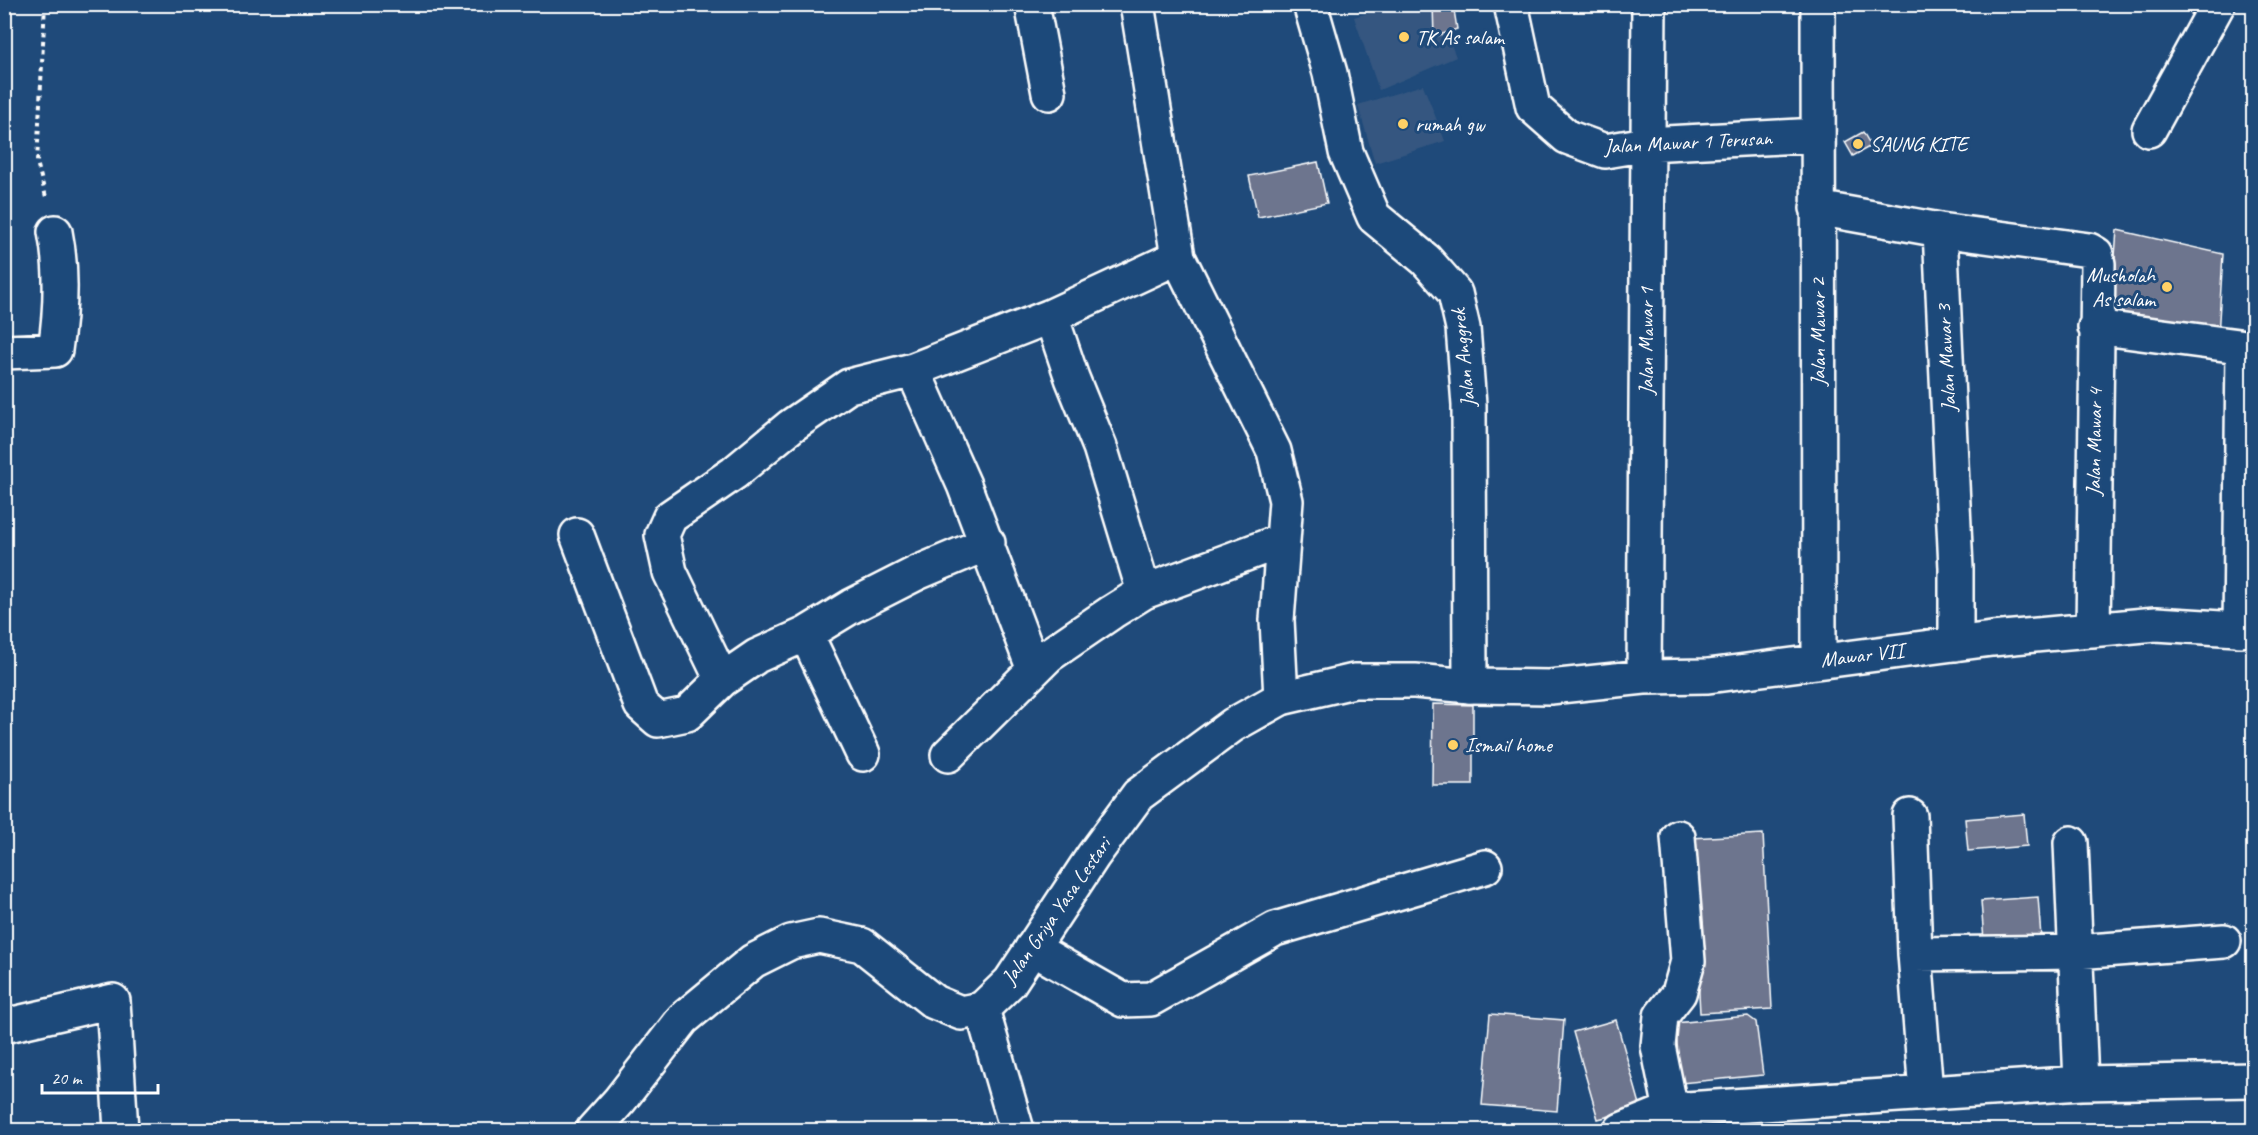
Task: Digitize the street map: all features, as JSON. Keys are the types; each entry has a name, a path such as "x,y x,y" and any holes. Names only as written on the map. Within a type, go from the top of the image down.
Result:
{"street":[{"path":"1032,4 1049,93"},
{"path":"1137,4 1178,257 1274,451 1286,501 1281,541 1277,620 1281,698"},
{"name":"Jalan Anggrek","path":"1310,4 1330,73 1346,152 1374,217 1426,260 1455,293 1463,328 1469,405 1470,686"},
{"name":"Jalan Mawar 1 Terusan","path":"1511,4 1533,107 1567,137 1605,151 1647,144 1818,135"},
{"name":"Jalan Mawar 1","path":"1644,677 1649,4"},
{"name":"Jalan Mawar 2","path":"1818,4 1819,660"},
{"path":"2149,130 2218,4"},
{"path":"1818,208 1940,230"},
{"name":"Jalan Mawar 4","path":"1940,230 2090,250 2096,254 2098,264 2093,630"},
{"name":"Jalan Mawar 3","path":"1940,230 1956,568 1956,644"},
{"path":"4,352 55,350 60,310 59,254 55,232"},
{"path":"722,680 670,572 662,535 670,517 734,473 790,426 849,386 913,370 1052,316 1178,257"},
{"path":"1052,316 1072,378 1100,447 1144,592"},
{"path":"2096,327 2248,348 2247,630"},
{"path":"913,370 988,543 1034,670"},
{"path":"577,536 641,705 658,720 687,714 722,680 757,656 806,634 852,606 917,573 988,543"},
{"path":"948,755 1049,655 1144,592 1281,541"},
{"name":"Mawar VII","path":"1470,686 1550,687 1644,677 1708,676 1956,644 2156,624 2247,630"},
{"path":"806,634 863,754"},
{"name":"Jalan Griya Yasa Lestari","path":"982,1009 1010,982 1093,856 1138,795 1233,725 1281,698 1354,681 1415,681 1470,686"},
{"path":"1910,816 1915,954 1926,1093"},
{"path":"1671,1110 1658,1046 1661,1016 1679,993 1688,961 1678,837"},
{"path":"2071,843 2081,1083"},
{"path":"1032,948 1123,1000 1151,999 1275,930 1485,867"},
{"path":"593,1131 620,1100 683,1018 753,961 791,942 819,936 862,945 934,1002 961,1013 982,1009 1017,1131"},
{"path":"1915,954 2076,952 2224,941"},
{"path":"4,1026 113,1001 121,1131"},
{"path":"1621,1131 1671,1110 2081,1083 2253,1080"}],"path":[{"path":"45,4 37,162 55,232"}],"shaded area":[{"name":"TK As salam","path":"1397,5 1435,5 1456,57 1379,90 1354,17"},
{"path":"1423,85 1445,141 1375,163 1358,105"}],"building":[{"path":"1433,4 1453,4 1457,29 1434,37"},
{"name":"SAUNG KITE","path":"1863,132 1871,146 1853,156 1845,142"},
{"path":"1318,162 1327,203 1258,217 1249,176"},
{"name":"Musholah As salam","path":"2117,230 2223,254 2218,336 2110,320"},
{"name":"Ismail home","path":"1433,704 1473,705 1473,785 1432,785"},
{"path":"2024,814 2027,846 1968,851 1965,819"},
{"path":"1763,834 1772,1009 1700,1013 1691,838"},
{"path":"2038,897 2041,937 1984,941 1981,901"},
{"path":"1490,1014 1564,1020 1557,1111 1482,1105"},
{"path":"1748,1016 1756,1022 1763,1075 1681,1083 1675,1023"},
{"path":"1616,1020 1641,1108 1598,1119 1573,1032"}],"place":[{"name":"TK As salam","path":"1404,37"},
{"name":"rumah gw","path":"1403,124"},
{"name":"SAUNG KITE","path":"1858,144"},
{"name":"Musholah As salam","path":"2167,287"},
{"name":"Ismail home","path":"1453,745"}]}
